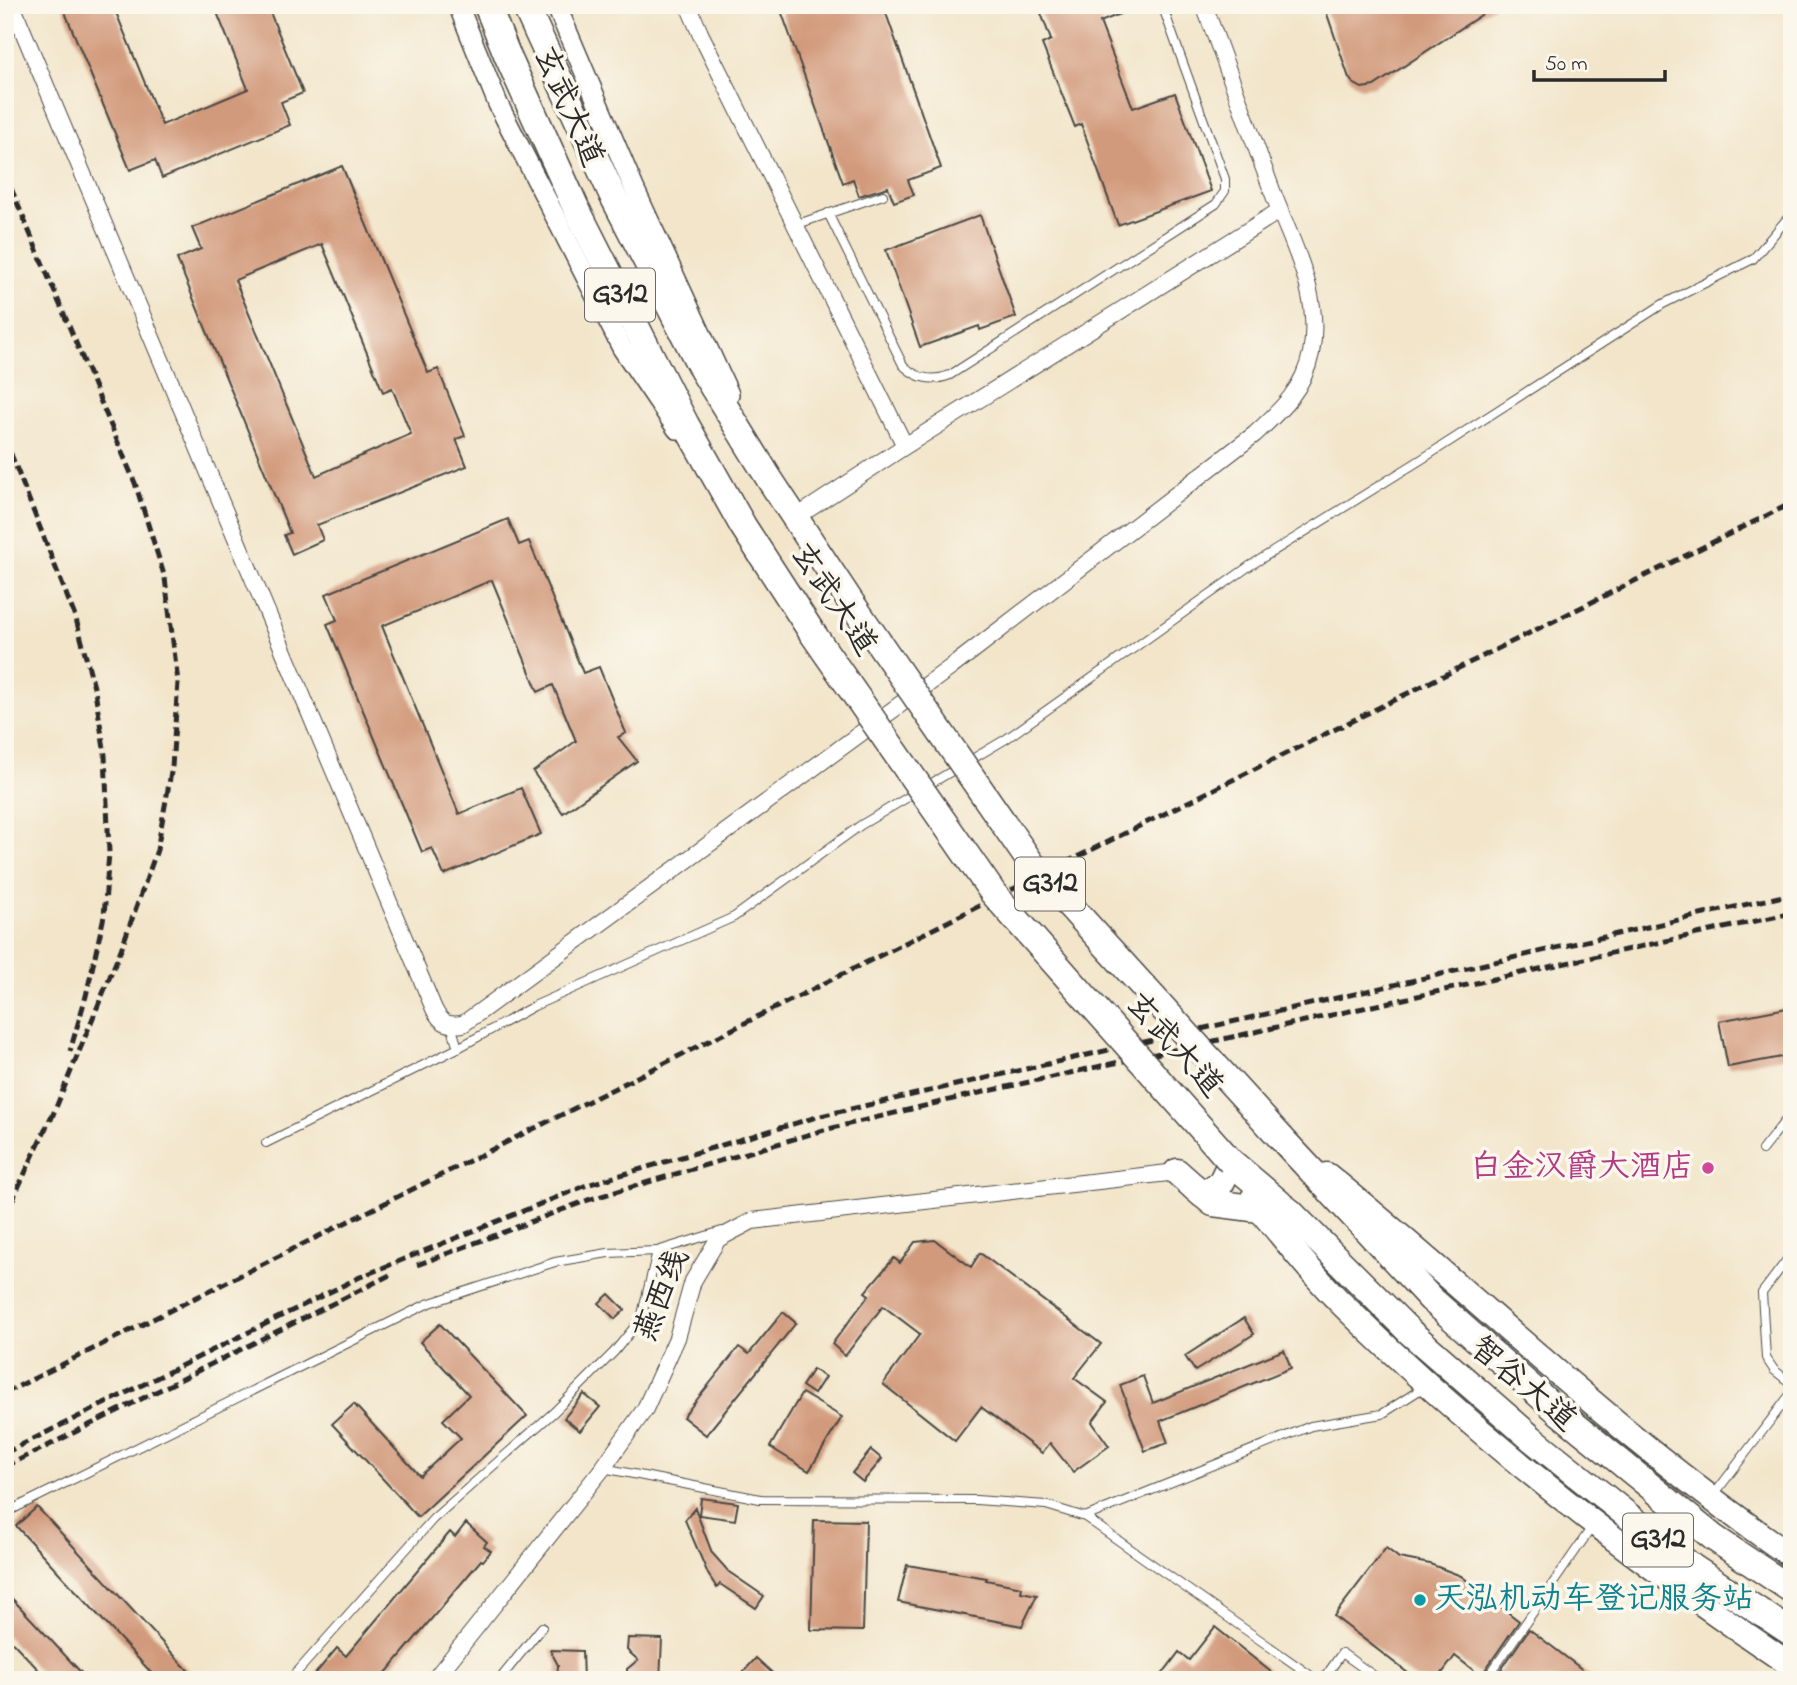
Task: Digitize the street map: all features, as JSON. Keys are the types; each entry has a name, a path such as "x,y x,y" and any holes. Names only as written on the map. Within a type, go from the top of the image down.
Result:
{"highway":[{"name":"玄武大道","path":"487,5 576,208 685,425 743,526 811,631 993,893 1231,1162"},
{"name":"玄武大道","path":"525,5 612,194 703,371 795,519 1031,863 1281,1138"},
{"name":"智谷大道","path":"1281,1138 1431,1298 1560,1412 1714,1538 1792,1590"},
{"name":"智谷大道","path":"1231,1162 1291,1213 1411,1334 1531,1438 1692,1567 1792,1633"},
{"path":"1177,1172 1203,1195 1222,1183 1231,1162"},
{"path":"1177,1172 1213,1203 1291,1213"}],"main road":[{"path":"1281,1138 1711,1499 1792,1556"},
{"path":"1231,1162 1260,1210 1341,1303 1428,1385 1568,1503 1792,1666"}],"street":[{"path":"12,5 434,1009 440,1021 450,1025 463,1024 950,668 1255,434 1289,401 1303,379 1311,353 1313,306 1307,280 1279,211 1205,5"},
{"path":"458,5 498,104 622,348 743,526"},
{"path":"556,5 634,188 770,480"},
{"path":"688,5 905,446"},
{"path":"795,519 905,446 1279,211"},
{"name":"燕西线","path":"434,1680 603,1468 645,1409 677,1338 693,1282 718,1239 752,1221 1177,1172"}],"lane":[{"path":"828,213 903,365 923,379 932,380 950,375 1216,204 1223,196 1225,179 1162,5"},
{"path":"795,225 884,195"},
{"path":"266,1143 458,1048 534,1006 734,916 861,825 1006,739 1248,567 1663,304 1754,259 1792,213"},
{"path":"450,1025 458,1048"},
{"path":"1762,1150 1792,1112"},
{"path":"5,1513 427,1304 555,1262 608,1253 657,1251 752,1221"},
{"path":"290,1680 433,1519 554,1412 614,1352 641,1319 657,1251"},
{"path":"1792,1253 1762,1293 1766,1357 1774,1370 1792,1384"},
{"path":"1085,1517 1311,1426 1382,1414 1428,1385"},
{"path":"1711,1499 1792,1392"},
{"path":"603,1468 760,1499 976,1500 1046,1505 1085,1517 1317,1680"},
{"path":"1486,1680 1595,1523"},
{"path":"499,1680 542,1627"},
{"path":"1323,1680 1342,1653 1380,1680"}],"building":[{"path":"62,5 113,5 162,125 248,89 214,5 267,5 303,93 281,102 290,125 162,178 155,160 130,170"},
{"path":"779,5 883,5 941,168 908,180 914,195 894,202 888,187 859,196 853,179 843,183"},
{"path":"1038,5 1142,5 1100,22 1133,108 1175,93 1211,191 1118,225 1081,124 1075,127 1042,44 1051,40"},
{"path":"1326,5 1496,5 1374,86 1362,88 1349,78"},
{"path":"342,166 428,373 438,369 465,436 456,439 467,466 317,525 323,540 292,554 284,535 290,533 177,259 201,249 192,228","holes":["322,244 383,392 392,388 411,434 316,476 235,280"]},
{"path":"980,215 1016,317 980,330 979,326 920,347 886,250"},
{"path":"508,519 519,545 529,541 583,673 599,667 626,733 618,737 637,761 563,813 533,772 576,741 553,685 538,692 492,580 382,626 459,814 521,788 541,834 444,875 432,848 422,852 327,624 337,620 326,594"},
{"path":"1792,1007 1792,1055 1728,1067 1719,1021"},
{"path":"935,1240 971,1267 980,1253 1101,1344 1074,1378 1107,1402 1092,1422 1109,1446 1073,1472 1050,1443 1042,1453 981,1407 955,1441 883,1384 920,1334 883,1306 845,1356 832,1344 869,1295 865,1292 894,1258 900,1263 915,1242"},
{"path":"609,1294 625,1310 615,1319 599,1303"},
{"path":"783,1312 796,1323 706,1435 683,1417 739,1347 749,1354"},
{"path":"1244,1318 1254,1334 1195,1371 1185,1356"},
{"path":"440,1324 527,1416 418,1517 332,1424 354,1404 420,1476 461,1438 443,1420 469,1395 420,1342"},
{"path":"1284,1350 1291,1368 1160,1421 1168,1443 1145,1451 1120,1385 1143,1376 1153,1403"},
{"path":"813,1369 825,1377 814,1394 802,1386"},
{"path":"802,1393 842,1417 809,1471 770,1447"},
{"path":"584,1394 600,1407 580,1431 564,1418"},
{"path":"871,1450 882,1459 863,1482 852,1473"},
{"path":"701,1498 738,1503 735,1520 699,1515"},
{"path":"37,1507 197,1680 158,1680 16,1526"},
{"path":"695,1508 712,1553 729,1572 764,1596 756,1608 720,1584 717,1588 708,1574 685,1520"},
{"path":"814,1520 866,1521 863,1631 811,1630"},
{"path":"466,1523 487,1542 484,1546 491,1551 380,1680 310,1680 337,1648 346,1656 450,1532 455,1537"},
{"name":"天泓机动车登记服务站","path":"1386,1548 1399,1558 1430,1564 1461,1576 1519,1621 1481,1676 1455,1656 1437,1680 1417,1680 1334,1616"},
{"path":"907,1565 987,1578 986,1580 1022,1587 1021,1592 1037,1595 1022,1626 898,1602"},
{"path":"5,1591 88,1680 48,1680 5,1634"},
{"path":"1215,1627 1281,1680 1158,1680 1179,1652 1189,1660"},
{"path":"1529,1629 1596,1680 1494,1680"},
{"path":"628,1638 662,1639 660,1680 627,1680 627,1669 638,1660 627,1650"},
{"path":"550,1650 582,1651 583,1680 557,1680 558,1665"},
{"path":"756,1658 780,1680 736,1680"}],"railway":[{"path":"5,174 135,483 165,578 178,682 172,767 157,850 120,952 50,1122"},
{"path":"5,439 76,619 95,691 105,755 109,853 104,916 70,1051"},
{"path":"5,1393 1792,503"},
{"path":"5,1453 360,1277 587,1185 820,1116 1792,894"},
{"path":"417,1265 588,1200 824,1130 966,1096 1792,913"},
{"path":"5,1216 52,1115"},
{"path":"5,1467 390,1275"}],"place":[{"name":"白金汉爵大酒店","path":"1708,1168"},
{"name":"天泓机动车登记服务站","path":"1420,1600"}]}
